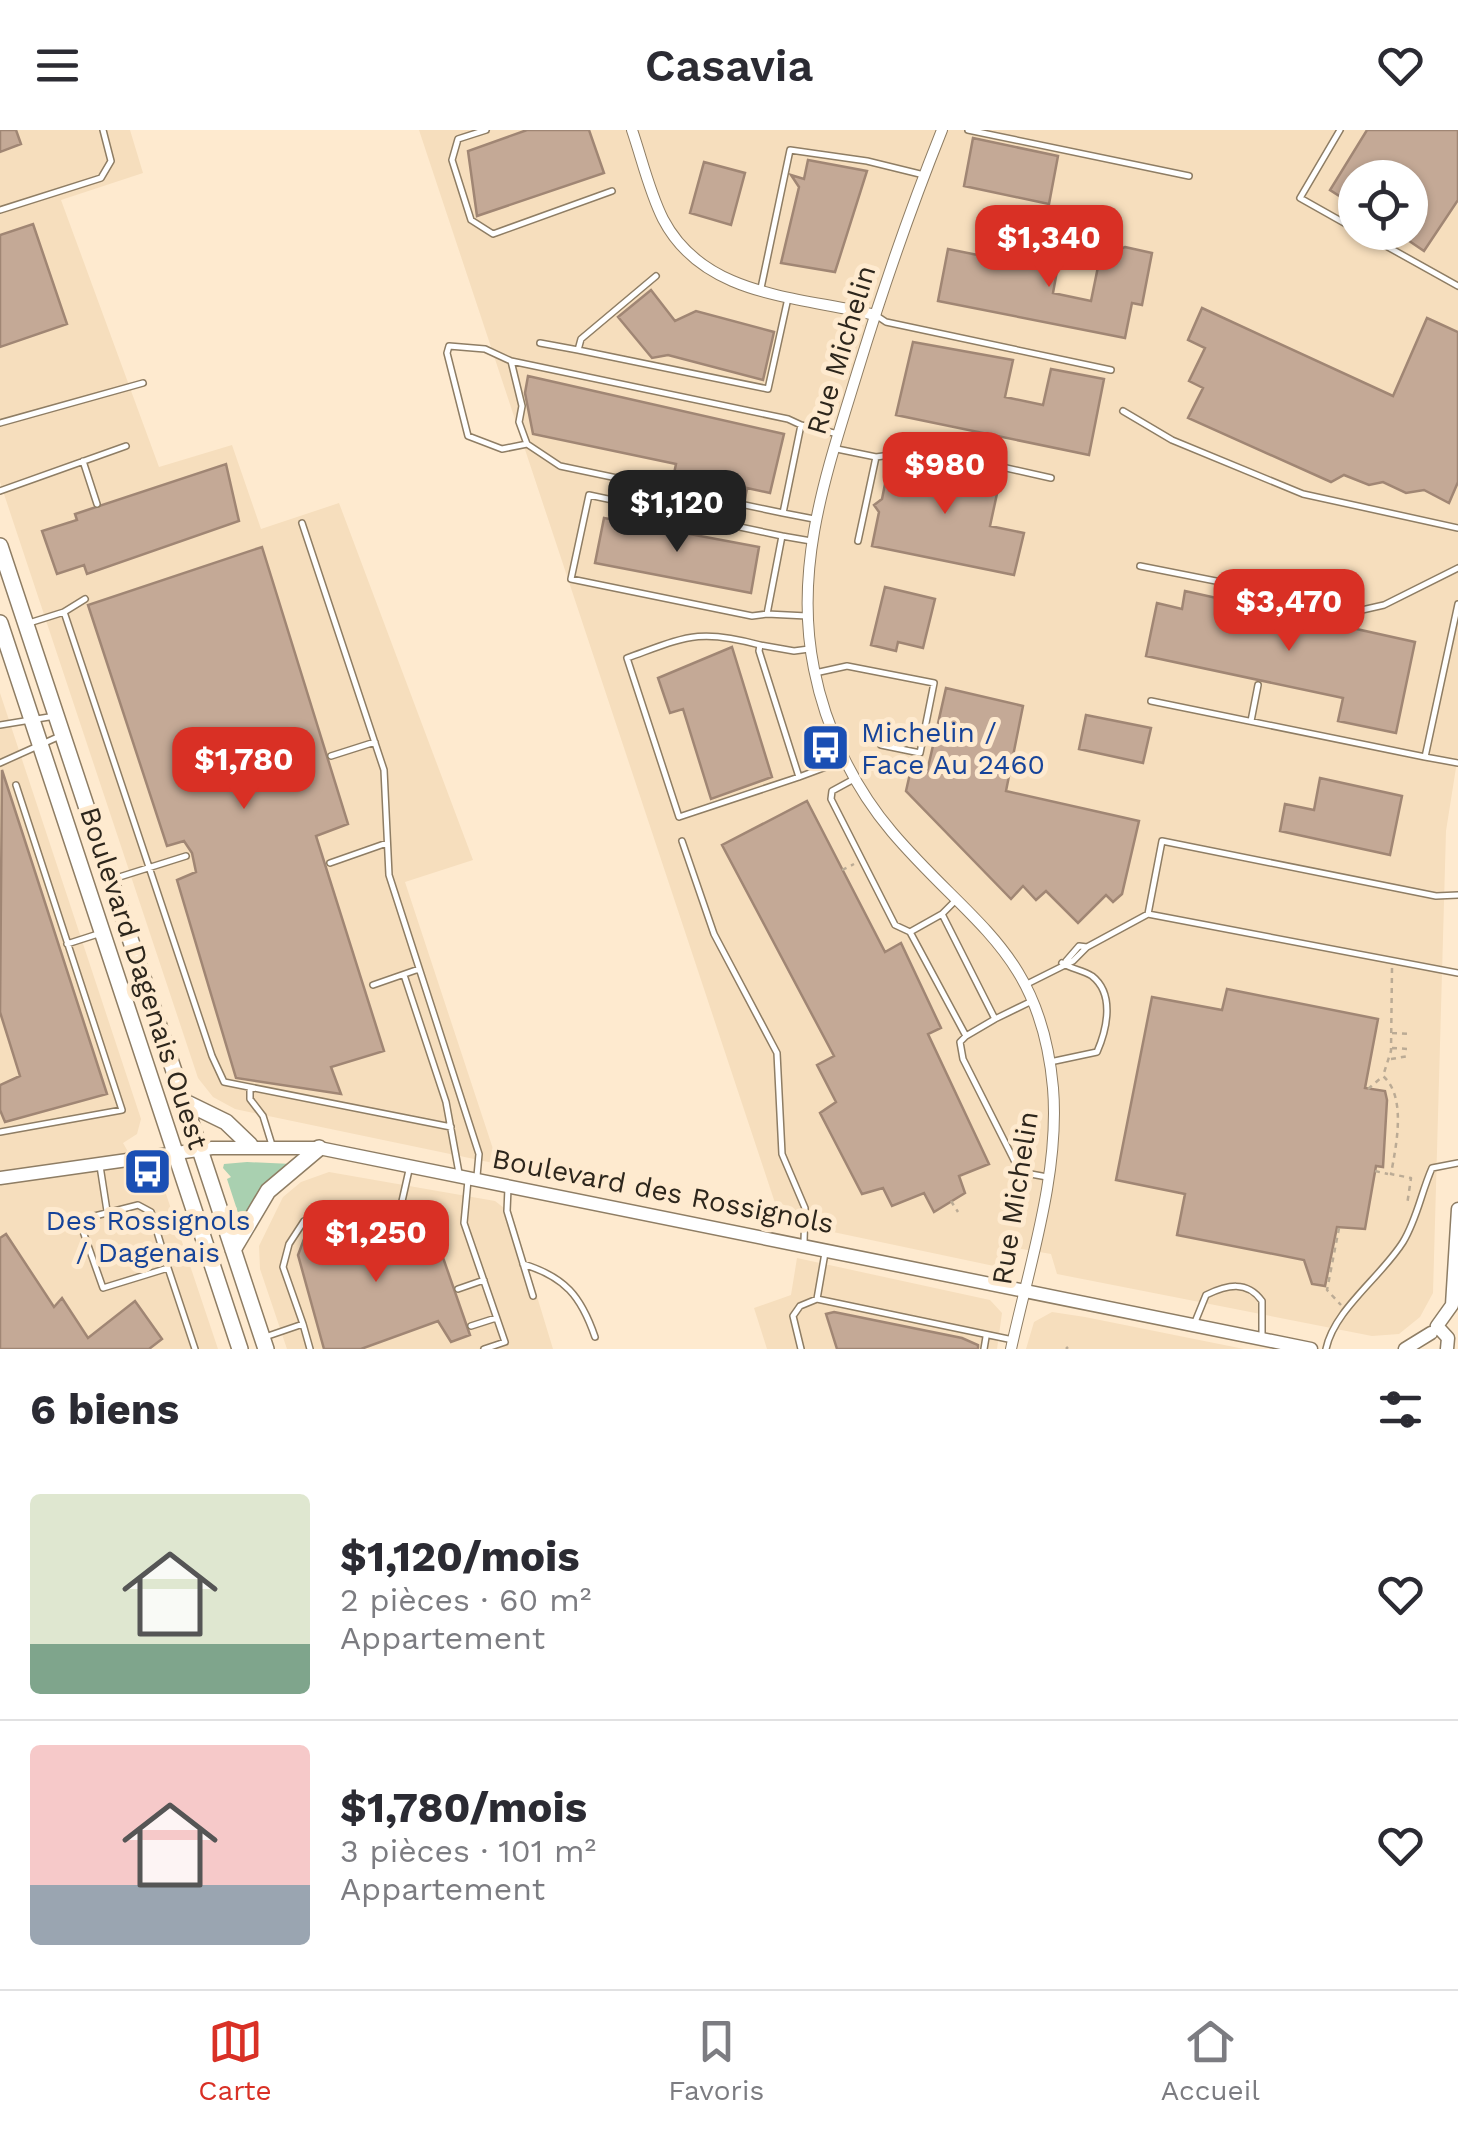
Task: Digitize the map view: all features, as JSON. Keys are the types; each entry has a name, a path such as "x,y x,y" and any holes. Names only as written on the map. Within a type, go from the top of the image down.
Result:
{"main road":[{"name":"Boulevard Dagenais Ouest","path":"0,546 264,1343"},
{"name":"Boulevard Dagenais Ouest","path":"0,624 240,1349"},
{"path":"184,1102 226,1122 250,1146"},
{"path":"233,1250 268,1191 319,1148"}],"street":[{"path":"632,130 658,208 678,242 714,274 760,291 875,314"},
{"name":"Rue Michelin","path":"942,130 875,314 814,519 807,616 815,673 845,760 895,835 993,933 1025,984 1050,1062 1054,1115 1047,1177 1012,1344"},
{"name":"Boulevard des Rossignols","path":"0,1178 175,1152 272,1145 319,1148 1311,1349"},
{"path":"1405,1349 1434,1329 1452,1305 1458,1209"},
{"path":"1434,1329 1448,1338 1447,1349"}],"lane":[{"path":"0,210 101,178 111,161 103,130"},
{"path":"486,130 458,139 452,160 471,220 493,234 612,191"},
{"path":"968,130 1189,176"},
{"path":"1338,220 1300,198 1340,130"},
{"path":"760,291 790,150 867,161 924,176"},
{"path":"1393,250 1458,286"},
{"path":"578,350 581,339 656,276"},
{"path":"540,343 768,389 788,297"},
{"path":"875,314 886,322 1112,370"},
{"path":"527,444 502,449 468,436 446,352 451,346 466,346 510,361 788,419 838,434"},
{"path":"510,361 522,406 519,422 527,444 560,466 814,519"},
{"path":"0,422 143,383"},
{"path":"1122,411 1172,440 1302,494 1458,528"},
{"path":"783,513 801,426"},
{"path":"0,491 126,446"},
{"path":"834,448 876,457 926,450 1051,478"},
{"path":"858,541 876,457"},
{"path":"82,462 97,504"},
{"path":"807,616 752,616 572,579 589,496 810,542"},
{"path":"302,523 384,770 388,876 479,1154 468,1177 464,1222 505,1342 484,1349"},
{"path":"767,614 782,536"},
{"path":"1140,566 1362,610 1384,605 1458,568"},
{"path":"26,624 64,612 85,599"},
{"path":"1425,758 1458,604"},
{"path":"64,612 216,1069 230,1086 451,1128"},
{"path":"810,649 794,652 710,632 627,658 679,817 845,760"},
{"path":"760,645 799,777"},
{"path":"815,673 847,666 934,684 920,753 881,744"},
{"path":"1250,722 1258,685"},
{"path":"1151,701 1458,763"},
{"path":"0,725 56,716"},
{"path":"0,763 63,736"},
{"path":"331,756 376,742"},
{"path":"856,778 832,791 831,799 895,926 910,932 966,1036"},
{"path":"0,1132 122,1110 16,786"},
{"path":"682,841 714,934 777,1054 782,1154 805,1208 803,1246"},
{"path":"1148,914 1162,841 1436,896 1458,895"},
{"path":"330,863 387,843"},
{"path":"110,880 186,856"},
{"path":"910,932 942,914 958,896"},
{"path":"942,914 995,1018"},
{"path":"1025,984 1084,954 1086,947 1148,914 1458,973"},
{"path":"67,944 102,932"},
{"path":"1050,1062 1097,1052 1107,1013 1107,1000 1095,978 1064,962"},
{"path":"373,985 419,969"},
{"path":"404,974 468,1177"},
{"path":"1032,1000 995,1018 960,1042 962,1059 1020,1172 1047,1177"},
{"path":"250,1090 250,1099 263,1116 272,1145"},
{"path":"100,1163 107,1212"},
{"path":"1326,1349 1333,1324 1375,1281 1404,1239 1432,1168 1458,1163"},
{"path":"310,1349 284,1267 298,1228 316,1212 334,1206 398,1218 410,1166"},
{"path":"509,1185 507,1211 533,1296"},
{"path":"168,1268 103,1288 79,1220 138,1205 148,1209 168,1268 195,1349"},
{"path":"817,1299 826,1250"},
{"path":"523,1264 548,1273 573,1289 594,1337"},
{"path":"458,1289 484,1280"},
{"path":"1194,1325 1206,1294 1240,1286 1253,1290 1264,1308 1261,1339"},
{"path":"801,1349 792,1316 800,1306 817,1299 1012,1344"},
{"path":"471,1326 496,1318"},
{"path":"264,1343 303,1324"},
{"path":"984,1349 986,1337"}],"path":[{"path":"842,870 850,866"},
{"path":"1368,1089 1383,1076 1390,1059 1392,971"},
{"path":"1391,1033 1410,1034"},
{"path":"1390,1048 1410,1049"},
{"path":"1390,1059 1409,1056"},
{"path":"1383,1076 1394,1088 1396,1108 1391,1174"},
{"path":"1375,1172 1410,1178 1405,1204"},
{"path":"951,1201 958,1212"},
{"path":"1339,1228 1327,1290 1340,1305"}],"shaded area":[{"path":"0,130 130,130 143,173 61,200 159,467 232,445 261,529 339,503 473,860 405,882 498,1164 235,1109 213,1097 198,1078 0,482"},
{"path":"419,130 1458,130 1458,755 1446,831 1433,1293 1420,1317 1399,1334 1372,1336 1057,1274 1051,1254 1010,1247 994,1266 781,1221"},
{"path":"0,693 141,1119 137,1134 123,1143 141,1174 163,1185 218,1349 0,1349"},
{"path":"329,1172 495,1201 512,1214 553,1349 287,1349 260,1269 259,1246 283,1197 301,1182"},
{"path":"797,1258 990,1300 1002,1313 997,1349 767,1349 754,1308 791,1295"},
{"path":"1052,1312 1244,1349 1026,1349 1034,1322"}],"green space":[{"path":"224,1164 292,1164 259,1191 242,1225 227,1179 231,1177 223,1168"}],"building":[{"path":"0,130 16,130 21,144 0,152"},
{"path":"527,130 589,130 604,173 477,216 468,151"},
{"path":"1367,130 1458,130 1458,200 1428,245 1428,160 1348,160"},
{"path":"973,138 1058,156 1049,204 964,186"},
{"path":"808,160 867,171 835,272 781,263 799,187 791,175 804,179"},
{"path":"704,162 745,173 731,225 690,213"},
{"path":"1338,177 1338,195 1330,190"},
{"path":"33,224 67,324 0,347 0,235"},
{"path":"1125,247 1152,253 1142,305 1132,303 1125,338 938,301 948,249 1057,271 1053,293 1091,301 1100,257"},
{"path":"651,290 675,321 696,311 774,332 763,380 668,355 652,358 618,317"},
{"path":"1202,308 1393,396 1427,318 1458,332 1458,482 1449,503 1424,490 1406,493 1383,482 1369,485 1344,475 1331,482 1188,418 1203,388 1189,381 1205,348 1188,340"},
{"path":"913,342 1013,360 1005,397 1043,405 1051,369 1104,379 1089,455 896,415"},
{"path":"528,376 784,434 770,493 747,488 745,499 672,483 676,464 533,434 525,393"},
{"path":"928,457 986,470 994,479 998,489 990,526 1024,533 1014,575 872,546 879,512 874,505 882,499 889,464 925,472"},
{"path":"226,464 239,521 87,574 84,565 57,574 42,531 77,520 75,514"},
{"path":"604,518 759,547 751,593 595,563"},
{"path":"262,547 348,824 316,836 384,1051 331,1067 341,1094 236,1078 177,880 196,872 192,853 184,841 167,846 88,605"},
{"path":"885,587 935,599 923,648 898,642 896,651 871,645"},
{"path":"1185,591 1415,642 1396,733 1338,721 1343,698 1146,656 1157,603 1182,609"},
{"path":"732,647 772,777 711,799 683,709 670,713 658,678"},
{"path":"946,688 1023,706 1006,791 1139,821 1122,894 1113,902 1106,895 1078,923 1046,891 1036,900 1023,886 1011,899 906,791 911,769 927,772"},
{"path":"1086,715 1151,728 1143,763 1079,749"},
{"path":"2,770 107,1094 5,1122 0,1110 0,1085 20,1076 0,1012"},
{"path":"1320,778 1402,796 1390,855 1280,831 1285,804 1314,810"},
{"path":"807,801 885,952 901,943 941,1028 928,1034 989,1164 959,1176 965,1193 934,1212 924,1193 892,1206 883,1188 862,1194 820,1113 836,1102 817,1065 834,1056 722,845"},
{"path":"1227,989 1378,1019 1365,1088 1385,1091 1383,1167 1376,1166 1365,1229 1337,1227 1325,1286 1312,1284 1304,1260 1177,1235 1185,1194 1116,1180 1152,997 1222,1010"},
{"path":"333,1214 353,1219 367,1229 371,1249 432,1226 470,1335 451,1342 438,1321 361,1349 324,1349 298,1255 309,1226"},
{"path":"6,1234 54,1307 62,1298 88,1338 135,1301 162,1339 149,1349 0,1349 0,1238"},
{"path":"834,1312 962,1338 978,1345 978,1349 837,1349 826,1314"}],"place":[{"name":"Michelin / Face Au 2460","path":"826,748"},
{"name":"Des Rossignols / Dagenais","path":"148,1172"}]}
